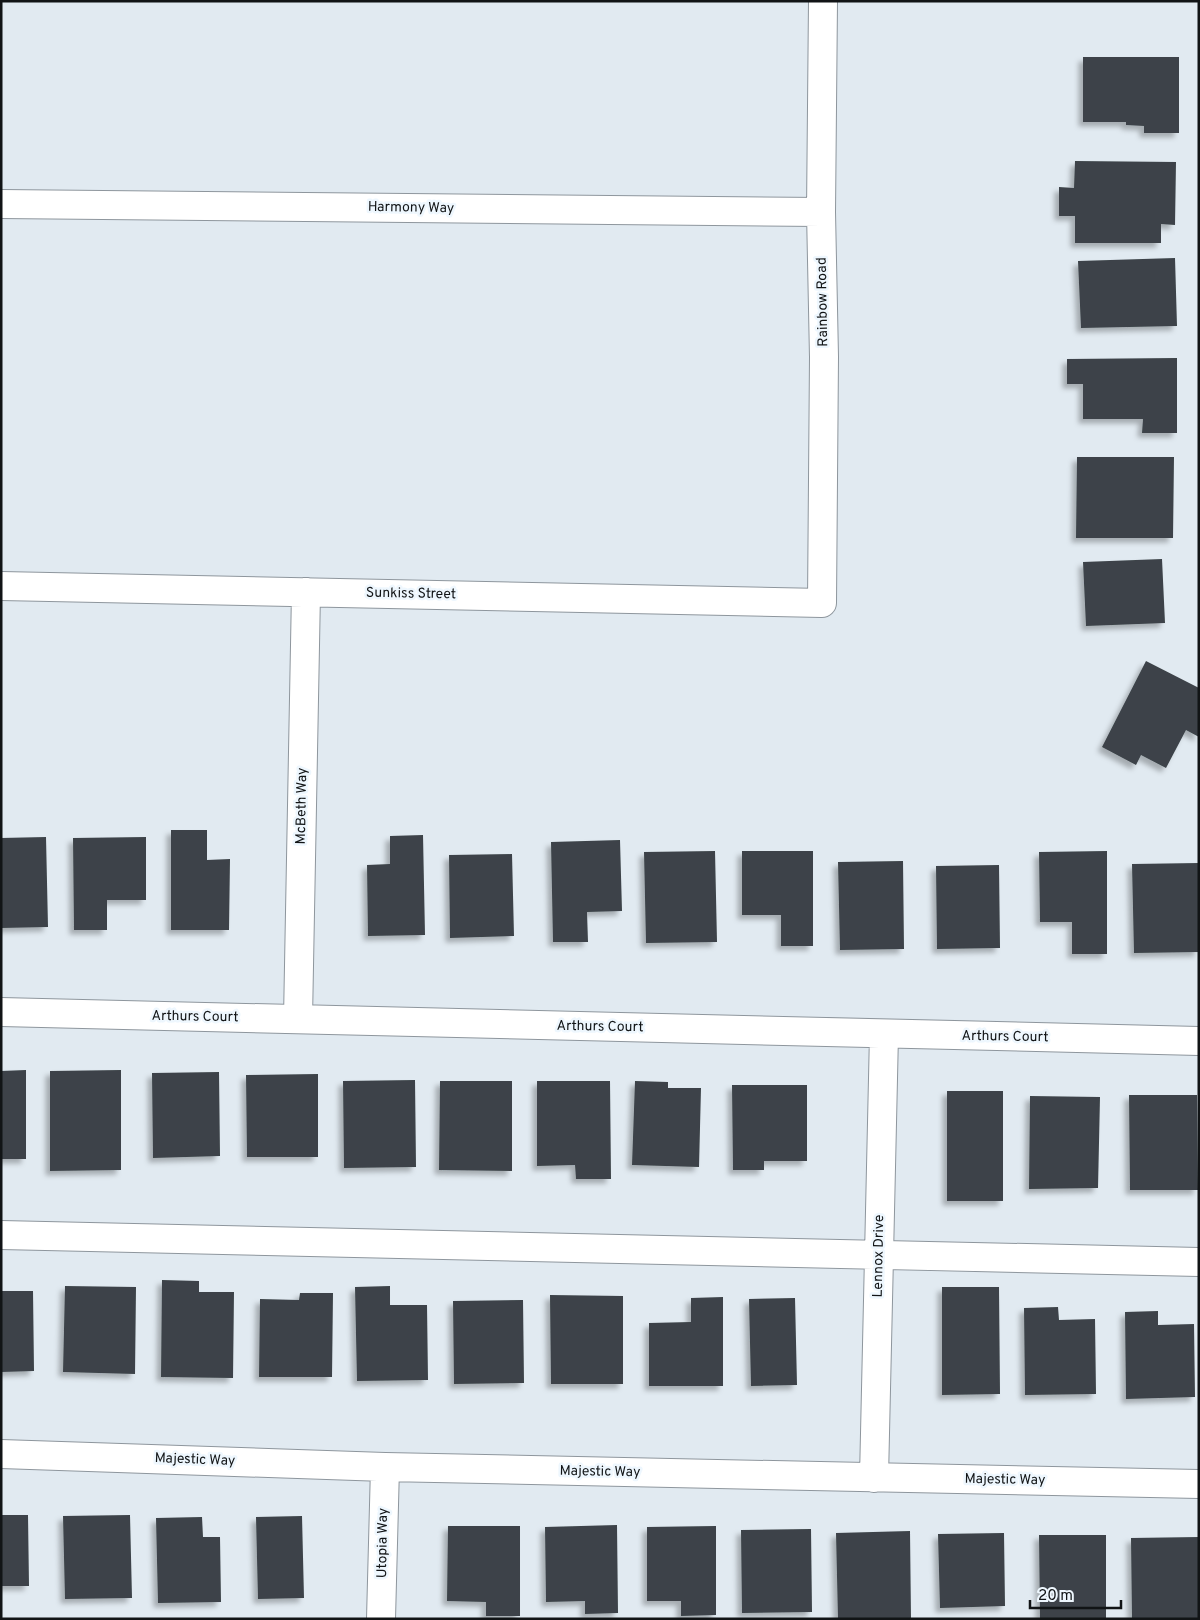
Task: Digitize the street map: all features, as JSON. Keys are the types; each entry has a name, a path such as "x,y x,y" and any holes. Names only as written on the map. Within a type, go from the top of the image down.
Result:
{"street":[{"name":"Rainbow Road","path":"822,603 824,357 821,212 823,1"},
{"name":"Harmony Way","path":"1,204 821,212"},
{"name":"Sunkiss Street","path":"1,586 822,603"},
{"name":"McBeth Way","path":"298,1019 306,592"},
{"name":"Arthurs Court","path":"1,1012 1199,1041"},
{"name":"Lennox Drive","path":"874,1478 884,1034"},
{"path":"1,1235 1199,1262"},
{"name":"Majestic Way","path":"1,1454 385,1467 1199,1484"},
{"name":"Utopia Way","path":"382,1619 385,1467"}],"building":[{"path":"1083,57 1179,57 1179,133 1144,133 1144,126 1126,125 1126,122 1083,122"},
{"path":"1075,161 1176,162 1175,225 1161,224 1161,243 1075,243 1075,216 1059,216 1059,187 1074,188"},
{"path":"1175,258 1177,326 1081,328 1078,261"},
{"path":"1177,358 1177,433 1142,433 1143,419 1083,419 1083,384 1067,384 1067,359"},
{"path":"1077,457 1174,457 1173,538 1076,538"},
{"path":"1162,559 1165,623 1086,626 1083,562"},
{"path":"1146,661 1199,688 1199,737 1186,730 1166,768 1141,755 1136,765 1102,747"},
{"path":"171,830 207,830 207,860 230,859 229,930 171,930"},
{"path":"423,835 425,935 368,936 367,865 390,864 390,836"},
{"path":"46,837 48,927 1,928 1,838"},
{"path":"146,837 146,900 107,900 107,930 74,930 73,838"},
{"path":"620,840 622,911 587,912 588,942 553,942 551,842"},
{"path":"715,851 717,942 646,943 644,852"},
{"path":"742,851 813,851 813,946 781,946 781,915 742,915"},
{"path":"1107,851 1107,954 1072,954 1072,922 1040,922 1039,852"},
{"path":"512,854 514,936 450,938 449,855"},
{"path":"903,861 904,949 840,950 838,862"},
{"path":"1199,863 1199,952 1134,953 1132,864"},
{"path":"999,865 1000,948 937,949 936,866"},
{"path":"26,1070 26,1159 1,1159 1,1071"},
{"path":"121,1070 121,1170 50,1171 50,1071"},
{"path":"219,1072 220,1156 153,1158 152,1073"},
{"path":"318,1074 318,1157 247,1157 246,1075"},
{"path":"415,1080 416,1167 344,1168 343,1081"},
{"path":"440,1081 512,1081 512,1171 439,1170"},
{"path":"537,1081 610,1081 611,1179 576,1179 575,1165 537,1166"},
{"path":"635,1081 668,1082 668,1088 701,1088 699,1167 632,1165"},
{"path":"732,1085 807,1085 807,1161 764,1161 764,1170 733,1170"},
{"path":"947,1091 1003,1091 1003,1201 947,1201"},
{"path":"1129,1095 1197,1095 1198,1190 1130,1190"},
{"path":"1030,1096 1100,1097 1098,1188 1029,1189"},
{"path":"162,1280 199,1281 199,1292 234,1292 233,1378 161,1377"},
{"path":"65,1286 136,1287 135,1374 63,1372"},
{"path":"390,1286 390,1305 427,1305 428,1380 357,1381 355,1287"},
{"path":"942,1287 999,1287 1000,1394 942,1395"},
{"path":"1,1291 33,1291 34,1371 1,1372"},
{"path":"300,1293 333,1293 332,1377 259,1377 260,1299 299,1300"},
{"path":"550,1295 623,1296 623,1384 551,1384"},
{"path":"723,1297 723,1386 649,1386 649,1323 691,1322 691,1298"},
{"path":"795,1298 797,1385 751,1386 749,1299"},
{"path":"523,1300 524,1383 454,1384 453,1301"},
{"path":"1058,1307 1059,1320 1095,1319 1096,1394 1025,1395 1024,1308"},
{"path":"1158,1311 1158,1325 1194,1324 1195,1397 1126,1399 1125,1312"},
{"path":"1,1515 28,1515 29,1586 1,1586"},
{"path":"130,1515 132,1598 65,1599 63,1516"},
{"path":"302,1516 304,1598 258,1599 256,1517"},
{"path":"202,1517 203,1537 220,1537 221,1602 158,1603 156,1518"},
{"path":"617,1525 618,1613 585,1614 585,1601 546,1602 545,1527"},
{"path":"448,1526 520,1526 520,1616 486,1616 486,1602 447,1601"},
{"path":"716,1526 716,1615 681,1616 681,1601 647,1601 647,1527"},
{"path":"811,1529 812,1612 742,1613 741,1530"},
{"path":"910,1531 911,1619 838,1619 836,1533"},
{"path":"1004,1533 1005,1606 940,1608 938,1534"},
{"path":"1039,1535 1106,1535 1106,1619 1040,1619"},
{"path":"1199,1537 1199,1619 1132,1619 1131,1538"}]}
